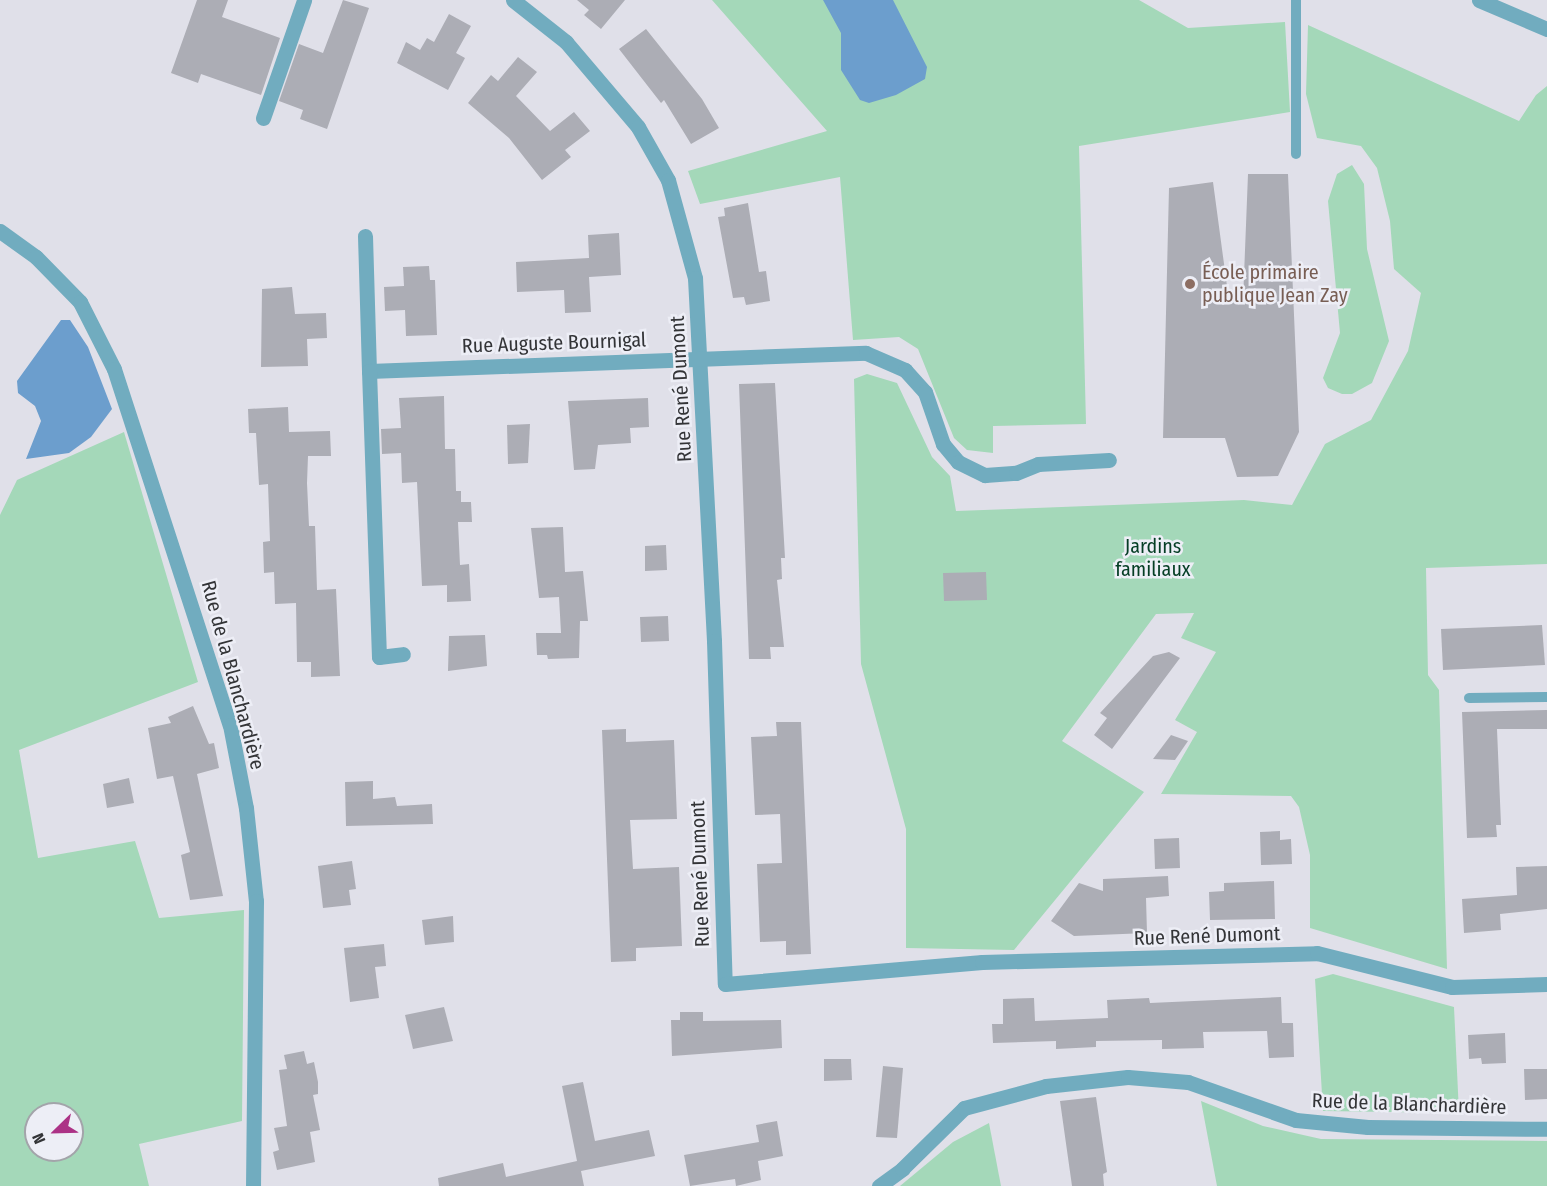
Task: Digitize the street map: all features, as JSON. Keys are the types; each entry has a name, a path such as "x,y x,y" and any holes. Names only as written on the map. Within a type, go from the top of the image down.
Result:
{"street":[{"path":"262,118 304,0"},
{"name":"Rue René Dumont","path":"513,0 566,42 604,84 638,127 668,180 682,219 695,278 701,360 725,984 982,962 1317,953 1452,987 1547,984"},
{"path":"1479,0 1547,29"},
{"name":"Rue de la Blanchardière","path":"0,231 36,257 80,302 114,369 230,724 246,808 256,901 253,1186"},
{"path":"365,236 379,657 403,654"},
{"name":"Rue Auguste Bournigal","path":"369,371 866,353 905,370 925,392 943,444 958,462 985,475 1016,473 1038,464 1109,460"},
{"name":"Rue de la Blanchardière","path":"879,1186 902,1169 964,1108 1046,1086 1128,1077 1188,1082 1296,1120 1368,1127 1547,1129"}],"lane":[{"path":"1296,0 1296,154"},
{"path":"1469,698 1547,698"}],"green space":[{"path":"712,0 1139,0 1188,28 1285,22 1290,112 1079,146 1086,424 993,426 993,453 967,450 954,438 918,349 899,337 853,340 840,177 700,204 688,171 827,131"},
{"name":"Jardins familiaux","path":"1308,25 1519,121 1536,95 1547,86 1547,564 1426,568 1428,675 1439,690 1447,969 1310,928 1310,855 1299,807 1291,796 1161,794 1197,732 1175,720 1216,652 1181,638 1194,613 1156,614 1062,741 1144,792 1014,950 906,948 906,829 861,664 854,379 867,374 897,383 932,457 950,476 956,511 1244,500 1292,505 1325,444 1371,420 1408,351 1421,293 1394,269 1390,221 1377,168 1361,146 1317,138 1306,94"},
{"path":"1352,165 1364,184 1367,249 1389,341 1372,383 1352,394 1342,394 1328,388 1323,378 1340,333 1328,201 1337,174"},
{"path":"124,432 198,682 19,750 38,858 135,841 159,918 244,910 242,1121 139,1144 149,1186 0,1186 0,515 17,480"},
{"path":"1333,974 1454,1007 1459,1113 1323,1111 1315,979"},
{"path":"1201,1101 1263,1126 1321,1139 1547,1141 1547,1186 1217,1186"},
{"path":"989,1123 1001,1186 900,1186 953,1142"}],"water":[{"path":"823,0 893,0 927,67 925,79 896,95 869,103 860,100 841,70 841,33"},
{"path":"61,320 70,320 88,347 112,409 91,437 69,453 26,459 41,421 35,406 18,393 17,381"}],"building":[{"path":"197,0 228,0 222,17 280,38 261,95 201,74 198,83 171,73"},
{"path":"343,0 369,8 327,129 300,119 303,110 279,101 299,44 323,53"},
{"path":"577,0 625,0 601,29 584,15 589,10"},
{"path":"449,14 471,26 456,53 465,58 448,90 397,63 406,42 420,50 427,38 434,42"},
{"path":"646,29 702,99 719,128 691,144 664,100 661,103 619,49"},
{"path":"518,57 537,72 516,96 550,131 574,112 590,131 565,150 571,157 542,180 509,138 468,103 491,75 498,81"},
{"path":"1248,174 1288,174 1299,432 1278,476 1237,477 1225,438 1163,438 1169,188 1213,182 1229,301 1243,301"},
{"path":"748,203 759,272 766,271 770,301 746,305 744,297 733,298 718,217 725,216 724,208"},
{"path":"619,233 621,275 589,277 591,312 565,313 564,290 517,292 516,262 589,258 588,235"},
{"path":"429,266 430,280 435,280 437,335 406,336 405,310 385,311 384,287 404,286 403,267"},
{"path":"292,287 295,314 326,313 327,338 307,339 308,366 261,367 262,289"},
{"path":"775,383 785,558 781,558 782,579 777,580 784,647 770,647 771,659 749,659 739,384"},
{"path":"444,396 445,449 455,449 456,491 461,491 461,502 471,502 472,522 458,522 460,565 469,564 471,601 447,602 447,585 422,586 417,482 402,483 401,453 382,454 381,429 401,428 399,398"},
{"path":"648,398 649,427 630,428 631,443 598,445 595,469 574,470 568,401"},
{"path":"288,407 289,432 330,431 331,456 308,456 307,483 309,526 315,526 317,590 336,589 340,676 311,677 311,662 297,662 296,603 275,604 274,572 264,573 263,542 270,541 268,484 259,485 256,433 249,433 248,409"},
{"path":"530,424 528,463 508,464 507,425"},
{"path":"563,527 565,572 583,571 588,621 580,621 579,658 548,659 547,655 537,655 536,633 561,633 559,597 539,598 531,528"},
{"path":"666,545 667,570 645,571 645,546"},
{"path":"986,572 987,600 944,601 943,573"},
{"path":"668,616 669,641 641,642 640,617"},
{"path":"1542,625 1545,665 1443,670 1441,629"},
{"path":"485,635 487,666 448,671 449,636"},
{"path":"1169,652 1180,658 1112,749 1094,735 1107,718 1100,713 1153,656"},
{"path":"193,706 209,744 214,743 219,768 197,774 223,896 190,900 181,855 190,852 173,776 157,779 148,728 171,723 168,717"},
{"path":"1547,710 1547,729 1497,729 1501,825 1496,825 1497,837 1467,838 1462,712"},
{"path":"776,722 801,722 811,954 786,955 786,941 760,942 757,864 782,863 780,814 755,815 751,737 777,736"},
{"path":"626,729 626,742 674,740 677,819 630,820 633,869 679,867 682,946 636,948 636,961 611,962 602,730"},
{"path":"1171,735 1188,741 1175,760 1153,759"},
{"path":"129,778 134,803 107,808 103,784"},
{"path":"373,781 373,799 395,797 397,806 432,804 433,824 346,826 345,782"},
{"path":"1280,831 1280,840 1291,839 1292,864 1261,865 1260,832"},
{"path":"1179,838 1180,868 1155,869 1154,839"},
{"path":"352,861 356,889 349,890 351,905 323,908 318,866"},
{"path":"1547,866 1547,909 1500,914 1501,930 1464,933 1462,899 1517,895 1516,867"},
{"path":"1168,876 1169,896 1146,898 1147,933 1074,936 1051,921 1079,883 1103,891 1103,879"},
{"path":"1274,881 1275,919 1210,920 1209,892 1224,891 1224,883"},
{"path":"453,916 454,942 425,945 422,920"},
{"path":"384,944 386,966 375,967 379,998 350,1002 344,948"},
{"path":"1281,997 1282,1023 1293,1023 1294,1057 1269,1058 1267,1031 1203,1032 1204,1048 1162,1049 1162,1040 1096,1041 1096,1047 1056,1049 1056,1041 993,1043 992,1024 1003,1024 1003,999 1034,998 1035,1021 1108,1018 1107,1000 1149,998 1150,1003"},
{"path":"444,1007 453,1041 413,1049 405,1015"},
{"path":"680,1012 703,1012 703,1021 781,1020 782,1048 672,1056 671,1020 680,1020"},
{"path":"1505,1033 1506,1063 1482,1064 1481,1058 1469,1059 1468,1035"},
{"path":"304,1051 307,1064 314,1062 318,1082 318,1094 313,1095 320,1130 310,1132 315,1162 277,1170 273,1152 279,1150 274,1128 287,1126 279,1070 287,1069 284,1055"},
{"path":"824,1059 851,1059 852,1080 824,1081"},
{"path":"883,1066 903,1068 897,1138 876,1137"},
{"path":"1524,1069 1547,1069 1547,1099 1525,1100"},
{"path":"583,1082 595,1141 649,1130 655,1156 581,1171 584,1186 439,1186 438,1178 503,1163 506,1177 577,1161 562,1086"},
{"path":"1096,1097 1107,1172 1103,1174 1104,1186 1072,1186 1060,1101"},
{"path":"777,1121 783,1156 758,1161 761,1180 736,1186 735,1179 690,1186 684,1155 759,1142 756,1125"}],"place":[{"name":"École primaire publique Jean Zay","path":"1190,284"}]}
